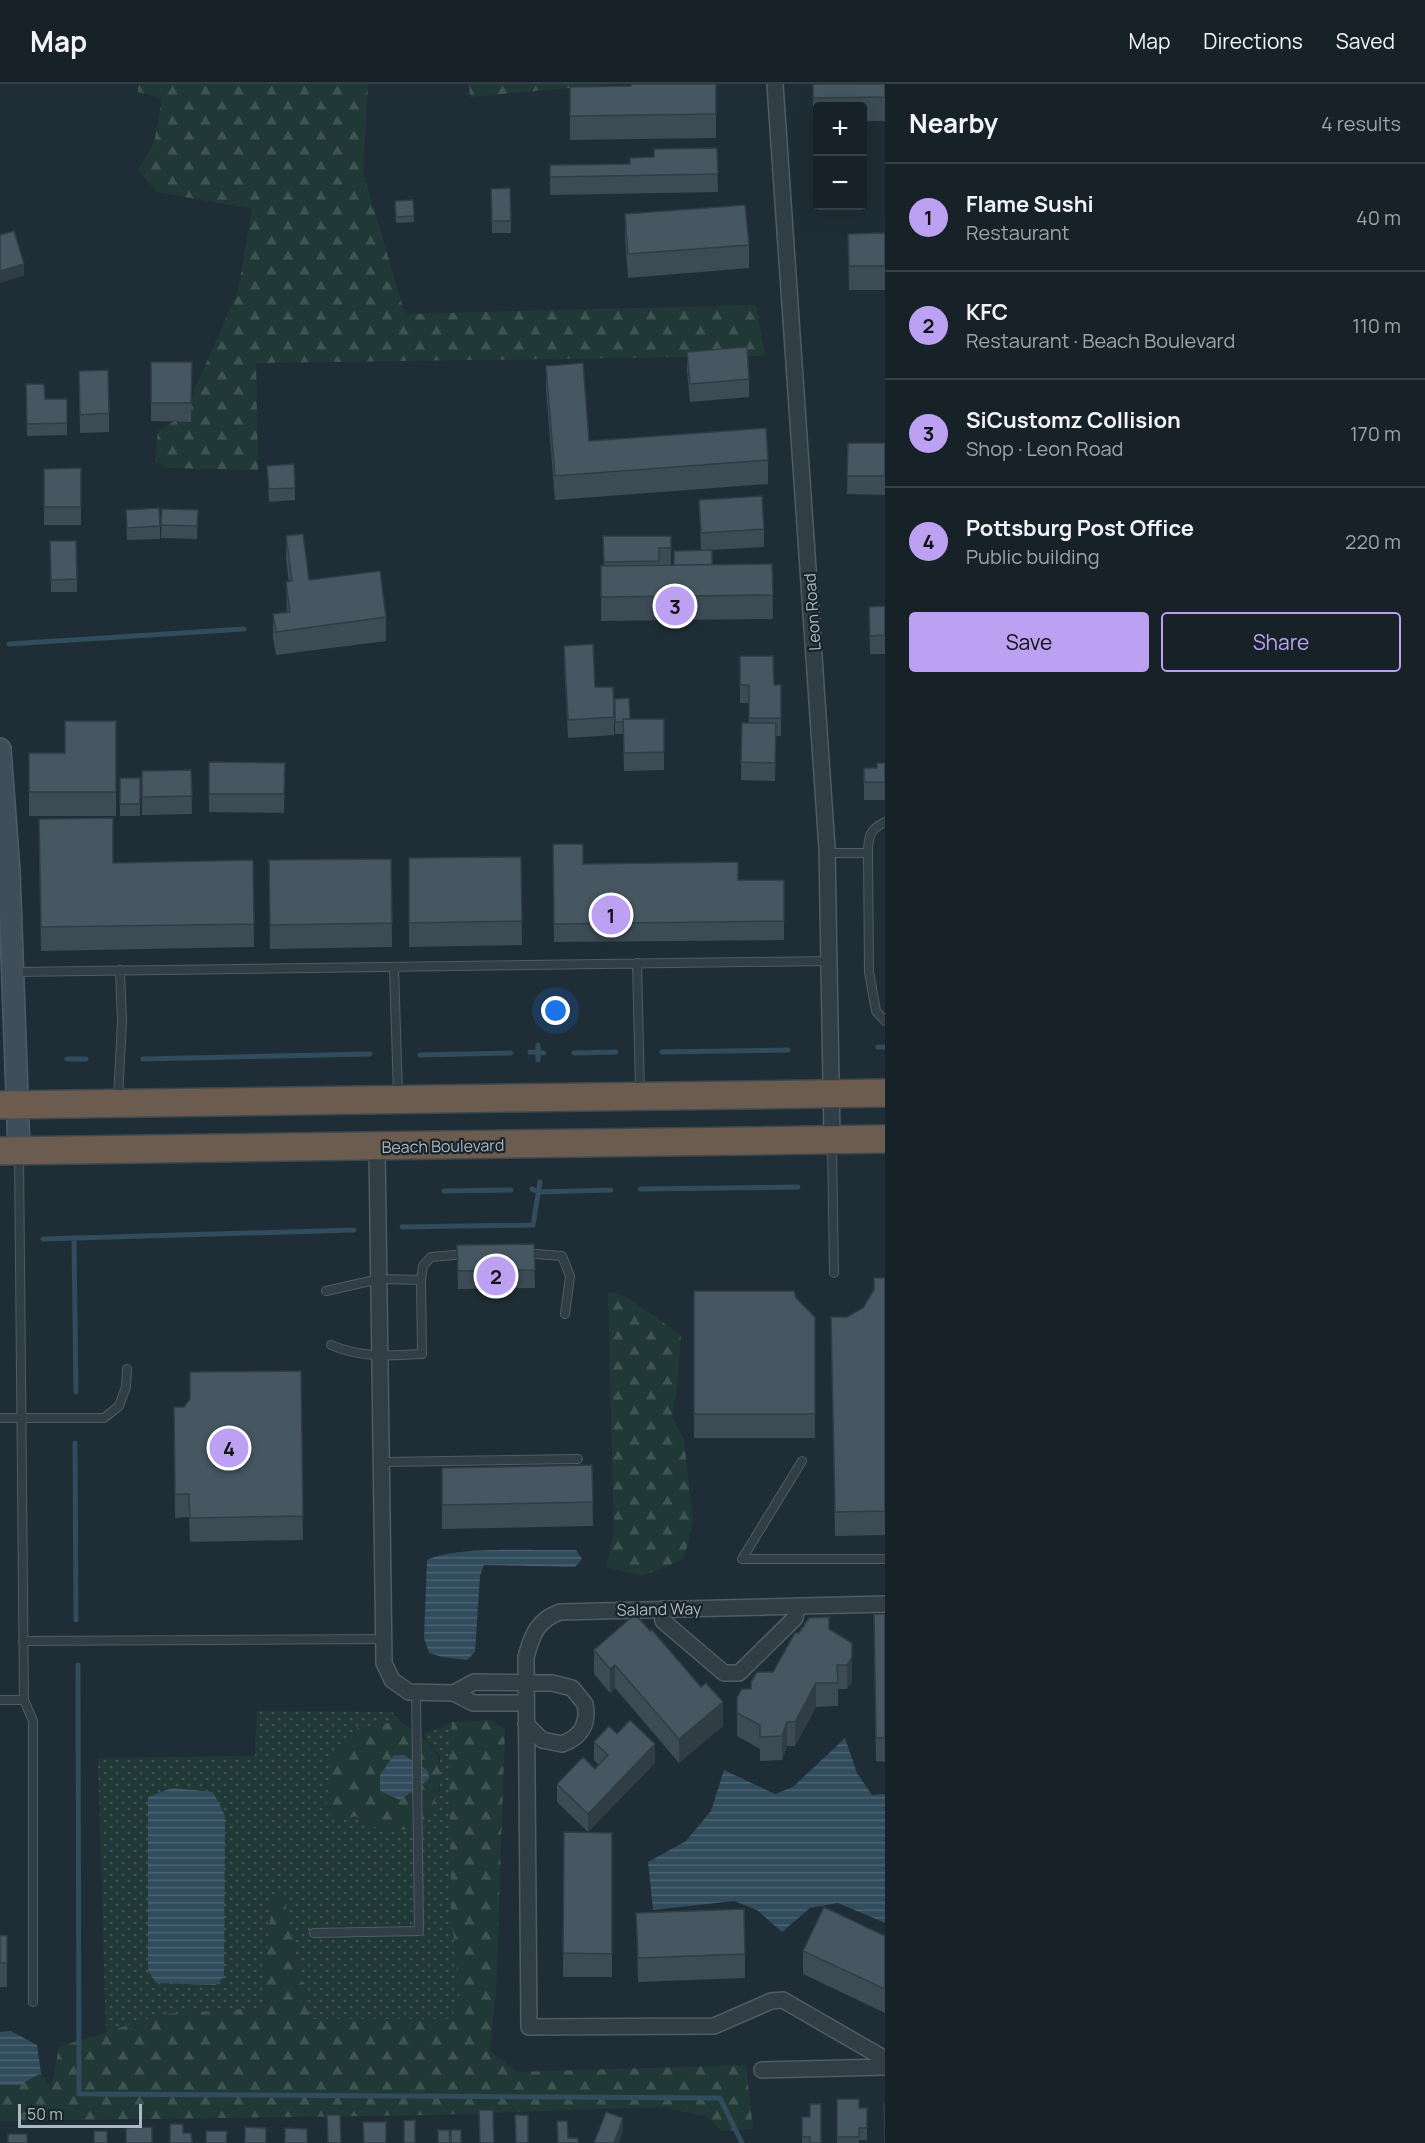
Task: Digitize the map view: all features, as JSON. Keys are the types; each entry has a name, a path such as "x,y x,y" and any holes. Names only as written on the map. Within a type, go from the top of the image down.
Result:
{"highway":[{"path":"9,1104 885,1093"},
{"name":"Beach Boulevard","path":"9,1151 885,1139"}],"street":[{"name":"Leon Road","path":"775,84 814,627 827,853 832,1140"},
{"path":"0,749 12,972 9,1151"},
{"path":"377,1147 384,1664 392,1680 400,1687 416,1692 454,1693 473,1703 526,1703"},
{"name":"Saland Way","path":"885,1604 560,1612 547,1617 531,1638 526,1656 528,2027 714,2026 771,2001 783,2001 885,2059"},
{"path":"662,1609 663,1621 724,1673 739,1673 795,1618 797,1606"},
{"path":"454,1693 474,1682 552,1683 572,1688 585,1704 587,1714 580,1734 562,1744 542,1740 526,1724"},
{"path":"762,2070 885,2067"}],"lane":[{"path":"885,822 874,827 868,837 869,972 876,1011 885,1022"},
{"path":"827,853 868,853"},
{"path":"12,972 828,961"},
{"path":"637,963 640,1096"},
{"path":"394,967 398,1099"},
{"path":"118,1103 122,1022 120,970"},
{"path":"832,1140 834,1273"},
{"path":"9,1151 19,1418 24,1700 33,1721 33,2002"},
{"path":"510,1253 545,1253 561,1256 570,1276 565,1314"},
{"path":"332,1345 346,1351 380,1356 422,1354 421,1280 423,1266 431,1257 475,1254"},
{"path":"326,1291 379,1279 421,1280"},
{"path":"0,1418 104,1418 119,1406 126,1387 127,1370"},
{"path":"382,1462 578,1459"},
{"path":"802,1461 742,1559 885,1559"},
{"path":"23,1641 384,1639"},
{"path":"314,1933 419,1931 416,1692"},
{"path":"0,1700 24,1700"}],"green space":[{"path":"138,84 368,84 363,172 405,314 756,305 765,356 256,363 258,470 169,468 155,461 158,431 183,416 238,291 252,209 157,192 138,170 154,143 162,98 138,92"},
{"path":"469,84 612,84 470,97"},
{"path":"608,1291 628,1298 681,1335 672,1417 684,1439 693,1521 684,1559 642,1576 606,1567 614,1535"},
{"path":"257,1711 392,1712 400,1721 358,1728 355,1816 372,1827 440,1791 440,1756 423,1735 452,1722 449,1753 451,1912 460,1998 451,2019 310,2019 282,1893 272,1898 262,2008 163,2014 106,2032 98,1758 255,1756"},
{"path":"491,1720 505,1730 496,1988 490,2051 517,2072 746,2065 753,2129 722,2131 707,2117 665,2107 431,2115 0,2121 0,2085 20,2085 41,2073 51,2088 59,2047 163,2014 262,2008 272,1897 283,1893 310,2019 451,2019 460,1998 451,1912 449,1753 452,1722"},
{"path":"400,1721 418,1733 430,1745 441,1768 436,1796 422,1831 372,1827 355,1816 341,1821 326,1811 331,1758 358,1728"}],"water":[{"path":"576,1550 582,1559 575,1567 484,1565 480,1576 475,1652 467,1660 429,1653 424,1638 427,1560 457,1552"},
{"path":"845,1738 857,1773 872,1795 885,1794 885,1923 838,1903 810,1908 782,1932 757,1910 734,1901 653,1910 648,1862 686,1841 711,1811 724,1770 775,1794 793,1787"},
{"path":"394,1755 404,1755 428,1771 429,1779 400,1800 380,1791 380,1775"},
{"path":"172,1788 213,1792 225,1816 224,1977 216,1985 156,1983 148,1970 148,1797"},
{"path":"11,2031 37,2045 41,2073 20,2085 0,2085 0,2032"}],"building":[{"path":"631,84 716,84 716,114 570,116 570,87 631,86"},
{"path":"813,84 885,84 885,97 813,98"},
{"path":"717,148 718,174 550,177 550,165 630,164 630,158 654,157 654,149"},
{"path":"510,188 511,221 492,221 491,189"},
{"path":"413,200 414,216 396,217 395,201"},
{"path":"745,205 749,245 628,254 625,214"},
{"path":"14,231 24,264 0,271 0,235"},
{"path":"885,233 885,266 849,266 848,234"},
{"path":"747,347 749,379 690,384 687,352"},
{"path":"151,362 192,362 191,403 151,403"},
{"path":"583,363 589,441 766,428 768,460 555,476 546,366"},
{"path":"108,370 109,413 80,415 79,371"},
{"path":"26,384 44,384 45,399 67,399 67,423 27,424"},
{"path":"848,443 885,443 885,476 847,476"},
{"path":"294,464 295,488 269,489 267,466"},
{"path":"81,468 81,507 44,507 44,469"},
{"path":"762,496 764,529 701,533 699,500"},
{"path":"159,508 160,526 127,528 126,510"},
{"path":"162,509 198,510 197,526 161,525"},
{"path":"303,534 309,580 380,571 386,617 276,632 273,614 290,612 286,582 292,581 286,536"},
{"path":"603,536 671,536 671,548 659,548 659,561 604,562"},
{"path":"50,541 76,541 77,579 51,580"},
{"path":"712,550 712,565 674,565 674,551"},
{"path":"772,564 773,595 601,597 601,566"},
{"path":"885,606 885,635 870,636 869,607"},
{"path":"593,644 595,687 613,687 614,717 568,720 564,646"},
{"path":"740,656 773,656 774,685 781,685 781,718 749,718 749,685 740,685"},
{"path":"629,698 630,719 615,722 615,699"},
{"path":"623,719 664,719 664,752 624,753"},
{"path":"65,721 116,721 116,792 29,792 29,753 65,753"},
{"path":"742,723 776,723 775,763 741,762"},
{"path":"209,762 285,763 284,794 209,794"},
{"path":"877,763 885,763 885,782 864,782 864,768 877,768"},
{"path":"191,770 192,796 142,797 142,771"},
{"path":"120,778 140,778 140,804 120,804"},
{"path":"113,818 113,863 253,860 254,924 41,927 39,819"},
{"path":"553,844 583,844 583,864 738,862 738,880 784,880 784,921 554,924"},
{"path":"521,857 522,921 409,923 409,858"},
{"path":"391,859 392,923 270,925 269,860"},
{"path":"534,1244 535,1270 458,1271 457,1245"},
{"path":"874,1278 885,1278 885,1511 835,1512 831,1317 847,1317 863,1308 874,1290"},
{"path":"694,1291 794,1291 796,1298 815,1317 815,1414 694,1414"},
{"path":"301,1371 303,1516 190,1518 189,1494 175,1494 174,1407 184,1407 190,1399 190,1372"},
{"path":"592,1465 593,1502 442,1505 442,1468"},
{"path":"635,1614 650,1631 652,1630 701,1687 706,1683 723,1702 679,1739 615,1665 610,1669 594,1650"},
{"path":"874,1614 885,1614 885,1738 876,1738"},
{"path":"829,1617 829,1629 852,1643 852,1658 847,1665 837,1665 838,1683 816,1683 795,1722 787,1722 782,1736 760,1737 760,1725 737,1713 737,1697 742,1689 751,1689 751,1682 757,1672 773,1672 795,1633 799,1633 809,1618"},
{"path":"630,1720 655,1744 588,1814 557,1784 583,1757 595,1769 608,1755 594,1742 609,1726 617,1734"},
{"path":"564,1832 612,1833 612,1954 563,1953"},
{"path":"824,1907 885,1936 885,1989 803,1951"},
{"path":"744,1909 745,1954 638,1958 636,1913"},
{"path":"0,1935 7,1936 7,1963 0,1963"},
{"path":"837,2099 859,2099 859,2108 867,2108 867,2128 859,2128 859,2137 837,2137"},
{"path":"810,2104 821,2104 821,2143 810,2143 810,2137 802,2137 802,2117 810,2117"},
{"path":"479,2110 493,2110 494,2143 480,2143"},
{"path":"606,2112 623,2118 614,2143 594,2143"},
{"path":"327,2115 340,2115 341,2143 328,2143"},
{"path":"515,2115 528,2115 528,2143 516,2143"},
{"path":"415,2120 415,2143 404,2143 404,2121"},
{"path":"557,2121 567,2121 568,2138 578,2138 578,2143 558,2143"},
{"path":"363,2122 386,2122 386,2143 364,2143"},
{"path":"170,2124 183,2124 183,2133 191,2133 192,2143 170,2143"},
{"path":"152,2127 152,2143 126,2143 126,2128"},
{"path":"245,2127 266,2128 266,2143 245,2143"},
{"path":"285,2128 307,2129 307,2143 285,2143"},
{"path":"438,2130 449,2130 450,2143 438,2143"},
{"path":"451,2130 461,2130 461,2143 451,2143"},
{"path":"94,2131 107,2131 107,2143 94,2143"},
{"path":"206,2131 227,2131 226,2143 206,2143"},
{"path":"8,2134 27,2134 27,2143 8,2143"}],"waterway":[{"path":"9,644 244,629"},
{"path":"538,1045 538,1060"},
{"path":"878,1047 885,1047"},
{"path":"662,1052 788,1050"},
{"path":"530,1052 544,1053"},
{"path":"574,1053 616,1052"},
{"path":"420,1055 511,1053"},
{"path":"143,1059 370,1054"},
{"path":"67,1059 86,1059"},
{"path":"402,1227 533,1225 540,1182"},
{"path":"640,1189 798,1187"},
{"path":"532,1189 538,1192 611,1190"},
{"path":"444,1191 511,1190"},
{"path":"43,1239 354,1230"},
{"path":"74,1238 76,1392"},
{"path":"75,1443 76,1620"},
{"path":"78,1665 79,2094 720,2098 742,2143"}],"place":[{"name":"SiCustomz Collision","path":"675,606"},
{"name":"Flame Sushi","path":"611,915"},
{"name":"KFC","path":"496,1276"},
{"name":"Pottsburg Post Office","path":"229,1448"}]}
